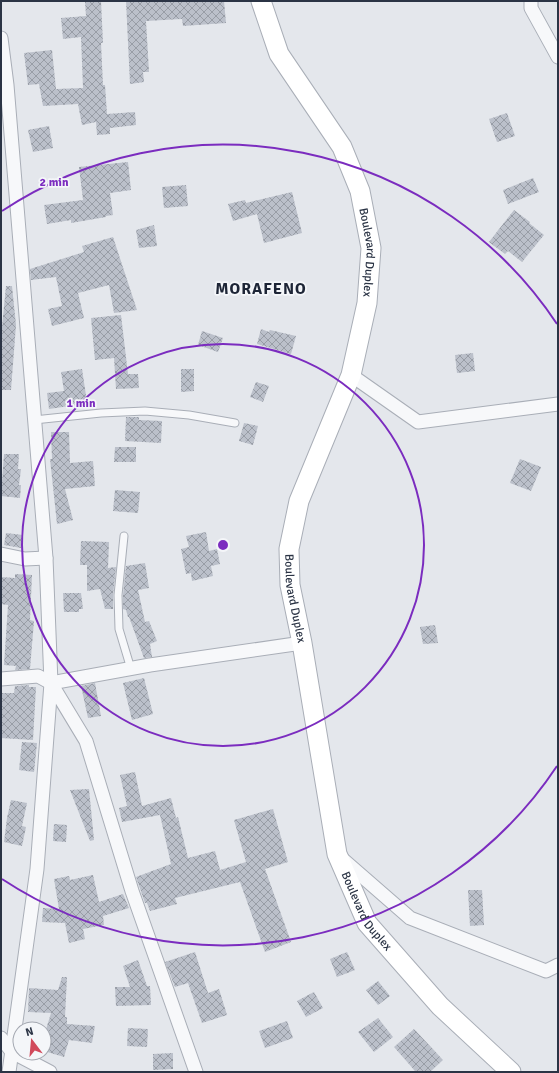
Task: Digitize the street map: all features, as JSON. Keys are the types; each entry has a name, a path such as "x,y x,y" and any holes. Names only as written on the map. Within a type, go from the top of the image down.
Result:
{"street":[{"name":"Boulevard Duplex","path":"261,1 279,54 342,146 360,190 371,248 367,303 351,375 299,501 289,549 290,585 302,643 337,854 367,923 440,1006 510,1072"},
{"path":"531,1 531,8 558,57"},
{"path":"1,38 7,93 46,558 51,683 37,869 16,1021"},
{"path":"351,375 418,422 558,404"},
{"path":"1,554 25,559 46,558"},
{"path":"51,683 131,669 302,643"},
{"path":"1,679 38,676 51,683 86,741 132,891 196,1072"},
{"path":"337,854 410,918 546,971 558,966"},
{"path":"1,1038 12,1052 9,1072"},
{"path":"29,1061 50,1072"}],"lane":[{"path":"34,420 145,410 235,422"},
{"path":"124,536 118,595 119,629 131,669"}],"building":[{"path":"101,1 103,85 105,85 107,114 135,112 136,125 110,128 110,134 97,135 96,122 82,125 78,104 43,106 39,84 28,85 24,53 52,50 56,89 83,88 81,37 63,39 61,18 86,16 85,2"},
{"path":"126,1 224,1 226,23 183,26 182,19 146,21 149,72 143,72 144,82 130,84"},
{"path":"507,113 515,136 497,142 489,119"},
{"path":"49,126 53,148 33,152 28,130"},
{"path":"128,162 131,190 110,193 113,215 71,223 71,220 47,224 44,205 83,200 79,167"},
{"path":"533,178 539,192 508,204 503,190"},
{"path":"186,185 188,206 164,208 162,187"},
{"path":"292,192 302,233 264,243 257,214 233,221 228,204 245,200 246,203"},
{"path":"514,210 544,235 522,262 508,251 505,254 489,242"},
{"path":"154,225 157,246 139,248 136,230"},
{"path":"113,237 137,310 114,313 109,285 78,293 84,318 52,326 48,309 62,306 56,277 31,280 30,269 84,252 82,246"},
{"path":"6,286 12,286 16,325 11,390 1,390 1,337"},
{"path":"121,315 128,374 138,374 139,388 116,389 114,358 95,360 91,318"},
{"path":"261,329 269,332 270,330 296,336 291,354 257,344"},
{"path":"202,331 223,338 218,352 198,345"},
{"path":"473,353 475,371 457,373 455,355"},
{"path":"82,369 87,402 82,402 83,404 49,409 47,393 64,391 61,372"},
{"path":"181,369 194,369 194,391 181,392"},
{"path":"256,382 269,386 263,402 250,397"},
{"path":"126,417 139,417 139,420 162,421 161,443 125,441"},
{"path":"244,423 258,426 253,445 239,441"},
{"path":"51,432 69,432 70,463 93,461 95,486 65,489 73,520 57,524 50,459 52,459"},
{"path":"115,447 136,447 136,462 114,462"},
{"path":"4,454 19,454 18,469 21,469 19,485 21,485 20,498 1,496"},
{"path":"520,459 541,467 531,491 510,483"},
{"path":"115,490 140,492 138,513 113,511"},
{"path":"206,532 209,551 217,549 220,564 211,566 213,576 192,581 191,573 186,574 181,549 189,547 186,536"},
{"path":"6,533 23,535 21,548 4,545"},
{"path":"81,541 109,542 108,568 116,567 113,609 105,609 100,589 87,591 87,565 80,565"},
{"path":"145,563 149,588 138,590 145,622 149,621 157,641 150,644 152,657 144,658 126,610 123,609 123,595 126,566"},
{"path":"15,574 32,575 30,620 34,621 30,669 15,670 16,666 4,665 8,605 1,604 1,577 15,578"},
{"path":"63,593 81,593 83,609 79,609 79,612 64,612"},
{"path":"435,625 438,643 423,644 420,627"},
{"path":"144,678 153,714 132,720 123,683"},
{"path":"95,683 101,716 88,718 81,686"},
{"path":"29,685 29,687 36,687 33,740 1,738 1,693 14,693 15,686"},
{"path":"22,742 37,743 34,772 19,770"},
{"path":"135,772 142,806 171,798 176,818 178,817 188,858 215,851 220,870 246,862 234,820 273,809 288,862 265,869 291,942 265,952 240,882 175,898 177,904 150,911 147,903 145,903 136,877 171,864 160,815 122,822 119,808 127,806 120,775"},
{"path":"89,789 94,840 90,841 70,790"},
{"path":"11,800 27,803 22,826 26,827 22,846 4,842"},
{"path":"54,824 67,825 66,842 53,841"},
{"path":"93,875 99,902 123,894 129,908 103,916 104,925 83,929 85,939 69,943 65,923 42,922 43,908 59,909 54,879 69,876 70,880"},
{"path":"468,890 482,890 484,925 470,926"},
{"path":"195,952 208,993 219,989 227,1015 202,1023 188,983 175,987 165,962"},
{"path":"347,952 355,970 337,977 330,959"},
{"path":"138,960 147,986 150,986 151,1005 116,1006 115,987 130,987 123,966"},
{"path":"62,977 67,977 65,1017 67,1017 67,1024 95,1026 92,1043 69,1040 64,1057 52,1053 52,1021 49,1021 51,1013 28,1012 29,988 58,990"},
{"path":"378,981 390,996 378,1005 366,990"},
{"path":"314,992 323,1008 306,1017 297,1001"},
{"path":"378,1018 393,1037 374,1052 358,1032"},
{"path":"287,1021 293,1038 265,1048 259,1031"},
{"path":"128,1028 148,1029 147,1047 127,1046"},
{"path":"414,1029 443,1060 430,1072 416,1072 394,1047"},
{"path":"173,1053 173,1069 153,1070 153,1054"}],"district":[{"name":"MORAFENO","path":"261,288"}]}
